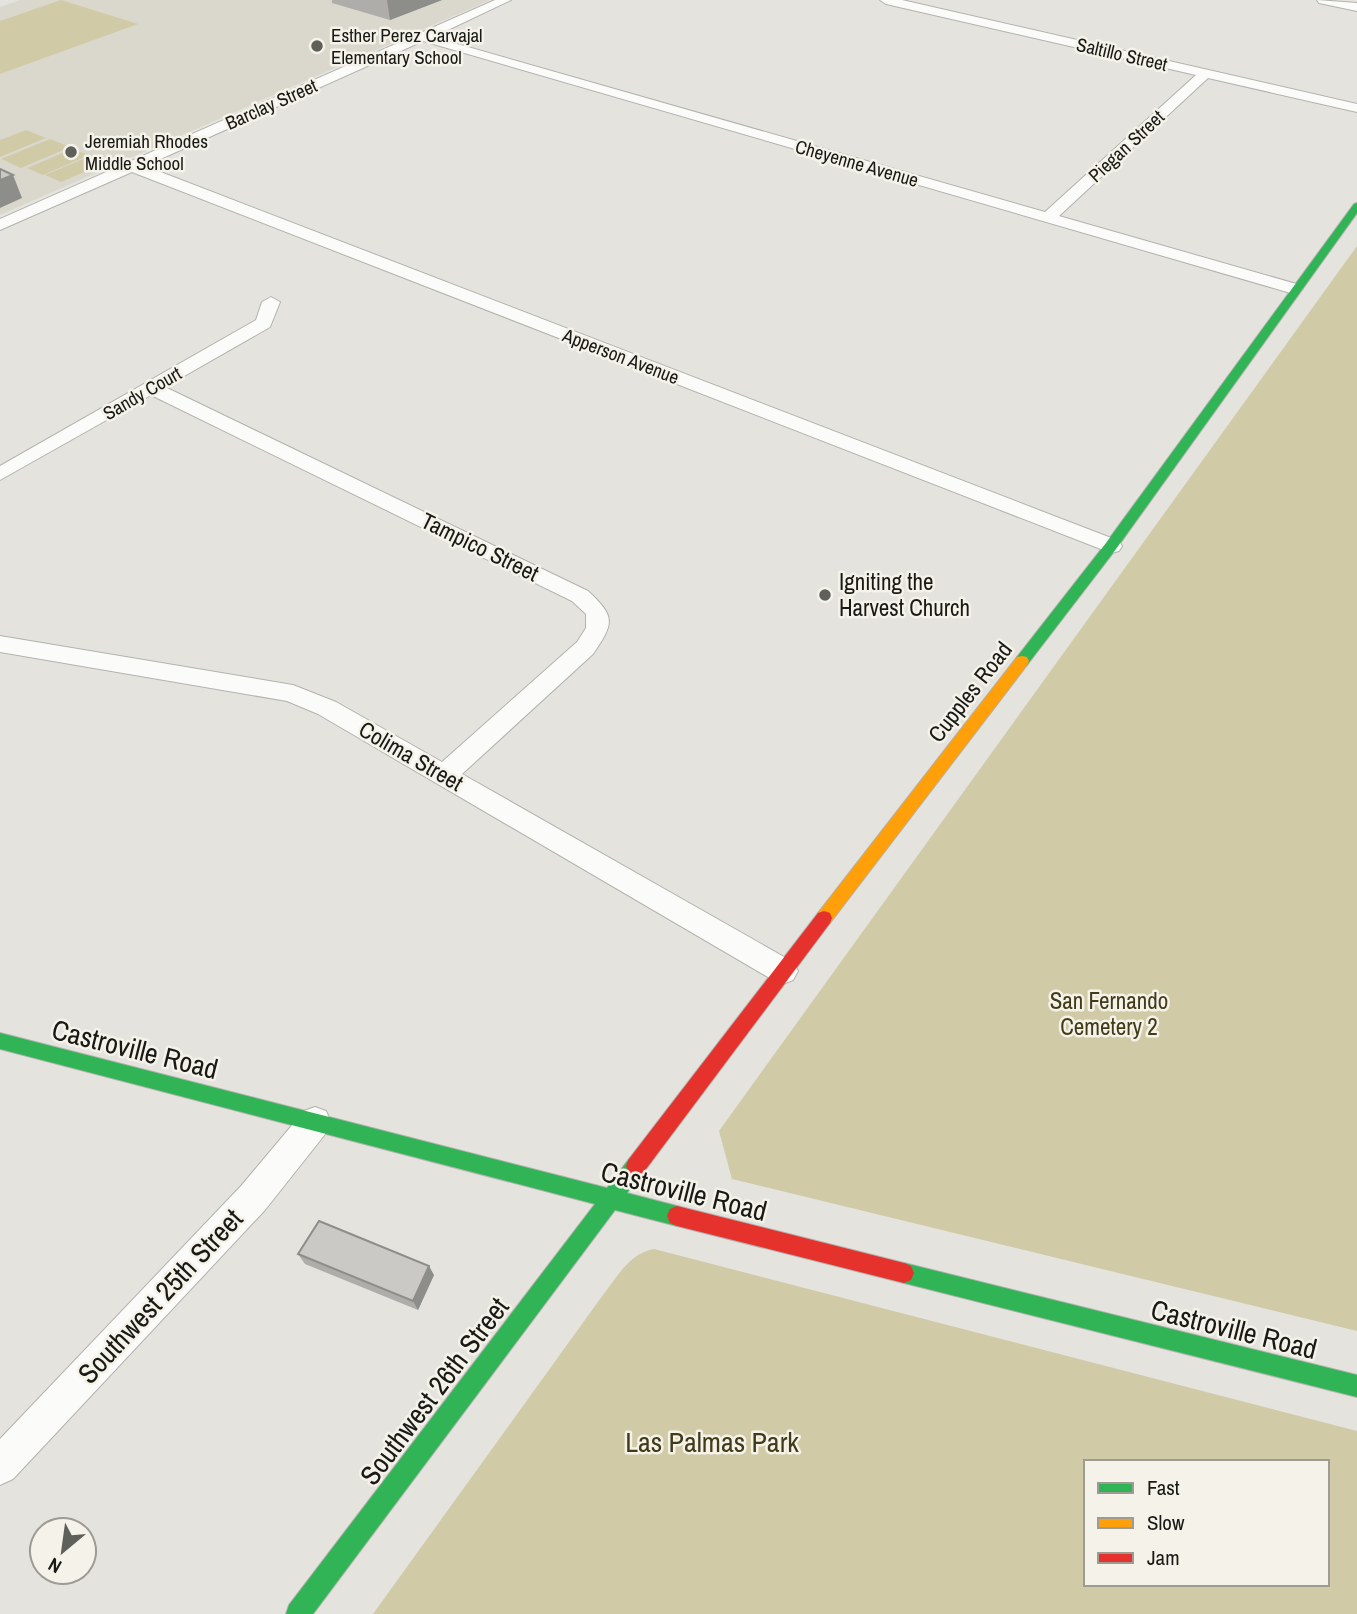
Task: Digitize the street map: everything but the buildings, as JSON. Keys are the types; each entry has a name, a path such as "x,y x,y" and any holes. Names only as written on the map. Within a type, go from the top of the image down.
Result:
{"street":[{"name":"Barclay Street","path":"0,225 505,0"},
{"name":"Saltillo Street","path":"886,0 1357,108"},
{"path":"1323,0 1357,7"},
{"name":"Cheyenne Avenue","path":"421,37 1294,289"},
{"name":"Piegan Street","path":"1048,218 1205,74"},
{"name":"Apperson Avenue","path":"131,166 1111,546"},
{"name":"Cupples Road","path":"612,1200 783,971 1111,546 1294,289 1357,206"},
{"name":"Sandy Court","path":"0,474 264,323 271,302"},
{"name":"Tampico Street","path":"151,388 580,596 597,612 598,629 585,648 444,775"},
{"name":"Colima Street","path":"0,643 293,694 327,708 783,971"},
{"name":"Castroville Road","path":"0,1041 612,1200 1357,1386"},
{"name":"Southwest 25th Street","path":"0,1466 253,1198 316,1122"},
{"name":"Southwest 26th Street","path":"298,1614 612,1200"}],"shaded area":[{"name":"Jeremiah Rhodes Middle School","path":"20,0 490,0 0,215 0,7"}],"green space":[{"path":"61,0 138,24 0,74 0,21"},
{"path":"26,130 46,138 0,157 0,140"},
{"path":"50,139 70,147 21,168 1,159"},
{"path":"72,149 89,155 43,175 27,168"},
{"path":"90,156 107,162 61,182 45,175"},
{"name":"San Fernando Cemetery 2","path":"1357,246 1357,1331 732,1179 719,1131"},
{"name":"Las Palmas Park","path":"654,1249 1357,1431 1357,1614 373,1614 618,1275 637,1256"}],"traffic: fast":[{"path":"1022,661 1111,546 1357,206"},
{"path":"0,1041 677,1216"},
{"path":"298,1614 636,1166"},
{"path":"904,1273 1357,1386"}],"traffic: slow":[{"path":"824,918 1022,661"}],"traffic: jam":[{"path":"636,1166 824,918"},
{"path":"677,1216 904,1273"}],"place":[{"name":"Esther Perez Carvajal Elementary School","path":"317,46"},
{"name":"Jeremiah Rhodes Middle School","path":"71,152"},
{"name":"Igniting the Harvest Church","path":"825,595"}]}
